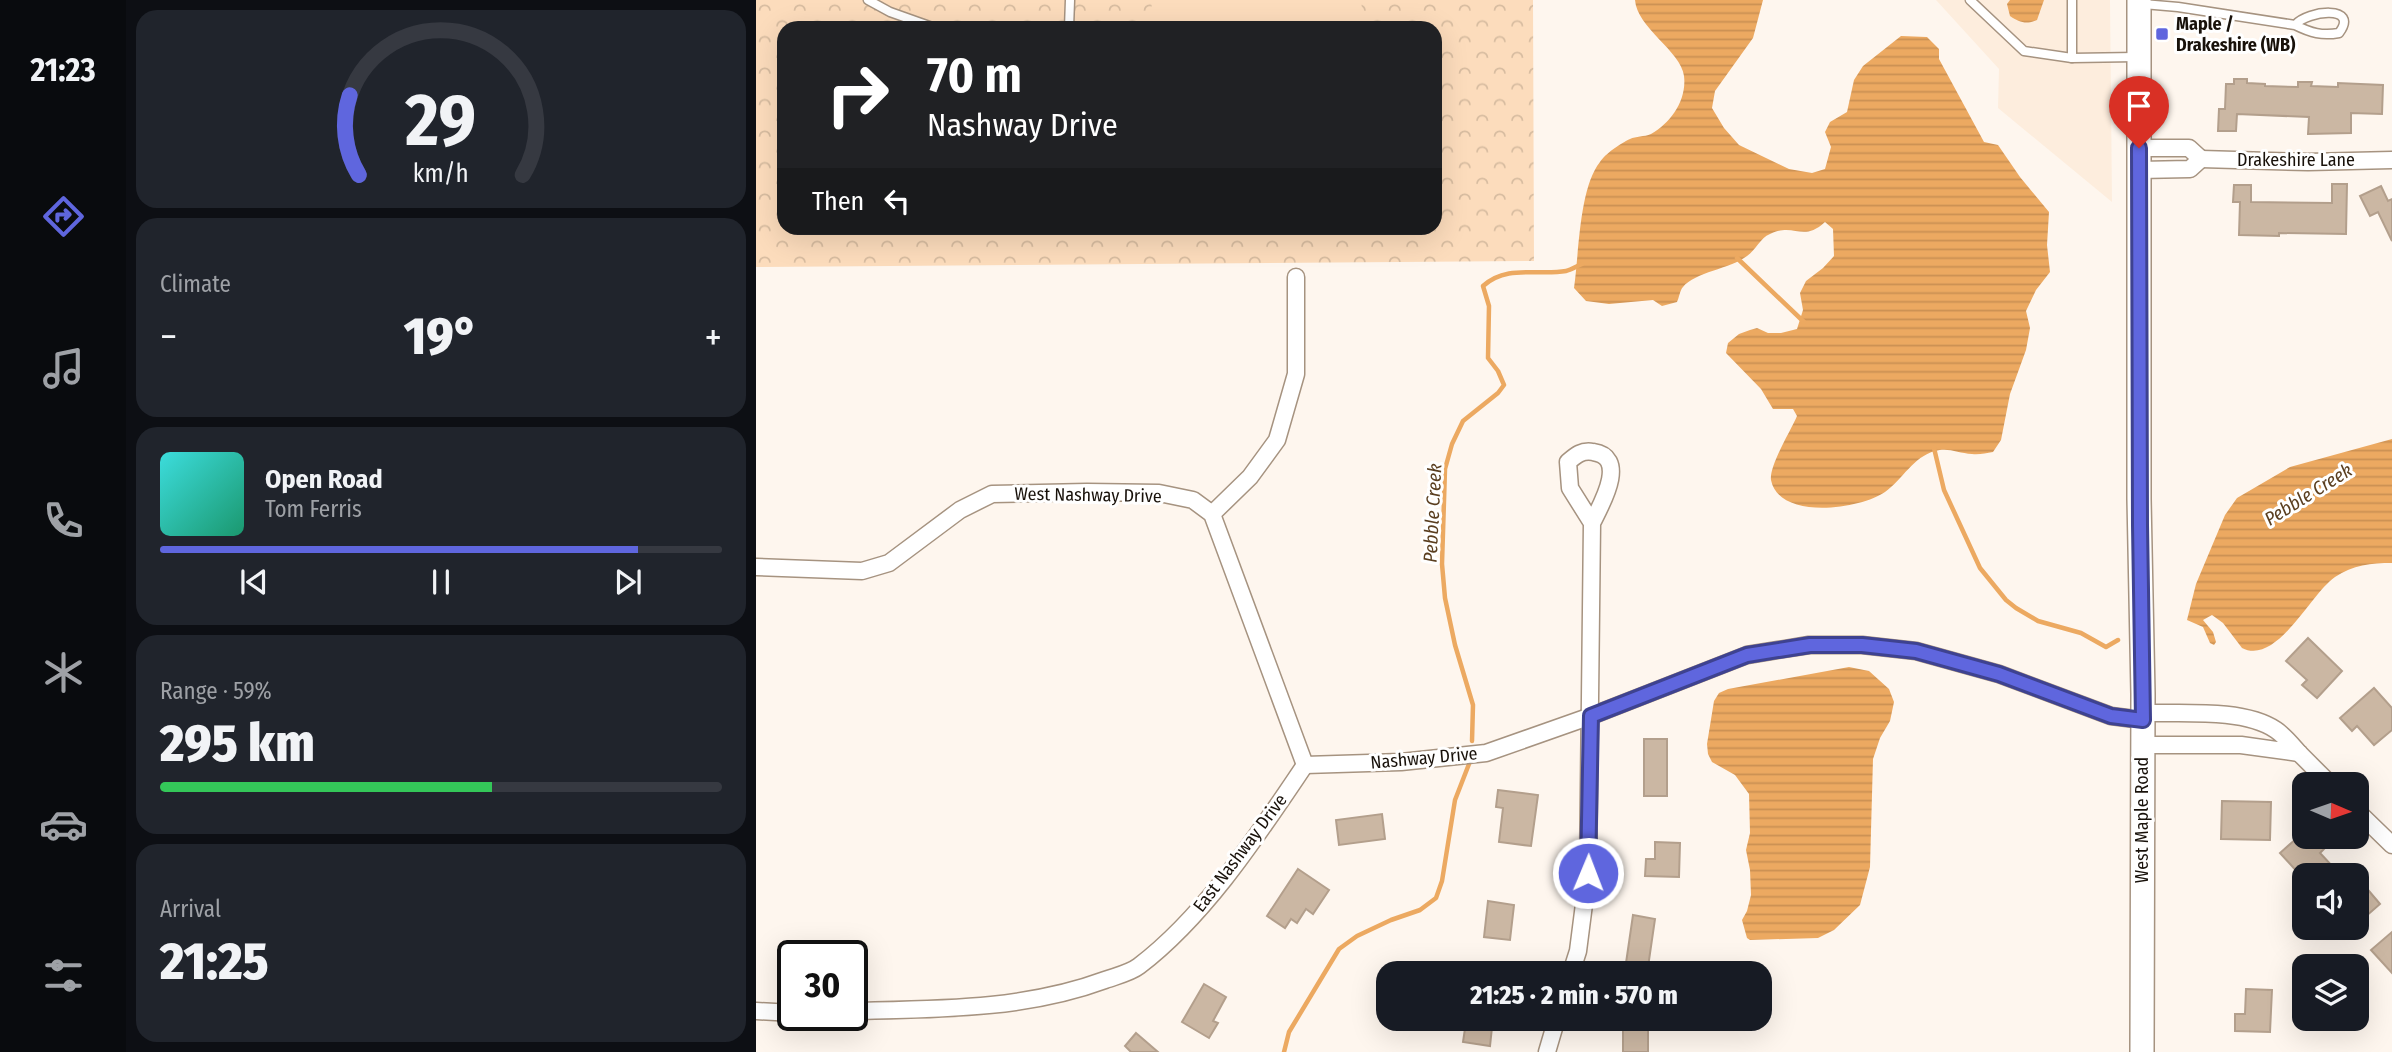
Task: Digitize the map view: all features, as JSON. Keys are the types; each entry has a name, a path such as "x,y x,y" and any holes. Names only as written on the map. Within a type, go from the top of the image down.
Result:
{"main road":[{"name":"West Maple Road","path":"2139,2 2139,512 2143,717 2141,1052"}],"street":[{"name":"Drakeshire Lane","path":"2139,159 2189,148 2201,159 2308,162 2392,160"},
{"path":"1296,277 1296,374 1277,440 1250,477 1212,514 1305,765"},
{"name":"West Nashway Drive","path":"756,567 862,571 889,563 960,510 992,494 1159,493 1193,500 1212,514"},
{"path":"1575,961 1588,873 1592,523"},
{"name":"Nashway Drive","path":"1305,765 1401,762 1486,752 1591,716 1747,655 1810,645 1862,645 1916,651 1999,674 2111,716 2233,716 2254,720 2276,729 2318,772"},
{"path":"2142,744 2214,744 2299,753"},
{"name":"East Nashway Drive","path":"868,1010 1006,1005 1078,990 1138,967 1198,911 1305,765"},
{"path":"2370,823 2392,845"},
{"path":"756,1011 777,1012"},
{"path":"1547,1052 1553,1031"}],"lane":[{"path":"868,0 915,21"},
{"path":"1069,21 1070,0"},
{"path":"1970,0 2024,51 2073,58 2139,57"},
{"path":"2072,0 2073,58"},
{"path":"2139,2 2295,25 2312,33 2328,35 2339,33 2343,28 2343,19 2339,13 2332,11 2300,19 2295,25"}],"shaded area":[{"path":"1936,0 2110,0 2112,202 1998,108 1999,69"}],"green space":[{"path":"756,0 1533,0 1534,261 756,267"},
{"path":"1151,0 1361,0 1363,21 1153,21"}],"water":[{"path":"1635,0 1763,0 1753,38 1715,91 1712,108 1739,145 1789,169 1812,173 1825,169 1831,147 1825,132 1830,122 1847,112 1854,80 1863,66 1901,36 1927,37 1939,49 1939,59 1984,142 1998,145 2049,212 2047,245 2050,272 2036,290 2026,311 2030,328 2026,350 2010,394 2001,440 1993,452 1975,454 1940,450 1927,454 1885,492 1858,503 1822,508 1804,506 1789,502 1777,493 1771,474 1797,416 1793,409 1773,409 1761,389 1726,353 1728,343 1739,334 1750,330 1757,328 1768,333 1781,333 1797,329 1803,310 1800,293 1806,281 1834,256 1833,229 1825,222 1810,231 1786,230 1770,234 1747,256 1688,282 1682,288 1677,302 1662,306 1653,300 1609,304 1586,301 1574,288 1581,222 1593,173 1609,152 1632,138 1651,134 1665,124 1676,110 1683,94 1684,76 1681,67 1643,20"},
{"path":"2010,0 2044,0 2037,20 2026,23 2010,16 2007,4"},
{"path":"2392,439 2392,563 2362,566 2335,577 2280,638 2268,647 2255,651 2242,648 2223,623 2212,615 2203,620 2213,632 2216,642 2214,645 2210,643 2203,627 2187,620 2196,584 2225,515 2237,498 2290,467"},
{"path":"1849,667 1869,671 1889,689 1894,702 1890,721 1880,738 1873,759 1870,867 1860,905 1834,930 1818,938 1750,940 1742,920 1751,895 1746,850 1750,833 1749,794 1735,775 1712,762 1708,754 1707,744 1714,701 1719,693 1728,689"}],"building":[{"path":"2234,79 2247,79 2247,83 2265,86 2298,87 2298,82 2312,82 2311,86 2338,87 2338,83 2383,85 2382,114 2351,113 2351,133 2308,134 2309,117 2237,114 2236,131 2218,131 2219,109 2225,109 2226,84 2234,84"},
{"path":"2332,184 2347,184 2346,234 2239,235 2240,202 2233,202 2234,185 2251,185 2251,202 2332,203"},
{"path":"2381,186 2388,201 2392,199 2392,241 2378,212 2370,216 2360,196"},
{"path":"2308,638 2342,671 2317,698 2302,685 2307,680 2286,661"},
{"path":"2374,688 2392,708 2392,730 2374,745 2357,726 2352,731 2340,718"},
{"path":"1644,739 1667,739 1667,796 1644,796"},
{"path":"1498,790 1538,795 1531,846 1499,842 1503,808 1496,807"},
{"path":"2222,801 2271,802 2270,840 2221,839"},
{"path":"1382,814 1385,839 1339,845 1336,820"},
{"path":"1655,842 1680,843 1679,877 1645,876 1646,859 1655,859"},
{"path":"2292,842 2292,849 2324,849 2320,853 2329,863 2292,863 2292,866 2280,853"},
{"path":"1298,869 1329,890 1313,914 1306,909 1297,923 1291,919 1285,928 1267,916"},
{"path":"2369,891 2380,904 2369,914"},
{"path":"1488,901 1514,905 1510,940 1484,937"},
{"path":"1633,915 1655,919 1649,961 1626,961"},
{"path":"2392,932 2392,973 2371,950"},
{"path":"1204,984 1226,997 1213,1021 1218,1023 1209,1038 1182,1022"},
{"path":"2246,989 2272,990 2270,1032 2235,1031 2235,1014 2245,1014"},
{"path":"1465,1031 1492,1031 1490,1046 1463,1042"},
{"path":"1623,1031 1648,1031 1648,1052 1623,1052"},
{"path":"1136,1033 1158,1052 1131,1052 1125,1046"}],"waterway":[{"name":"Pebble Creek","path":"1737,258 1804,322"},
{"name":"Pebble Creek","path":"1472,741 1473,705 1455,645 1445,598 1442,564 1445,469 1452,444 1463,421 1504,385 1488,358 1489,306 1483,286 1502,275 1566,271 1582,264"},
{"name":"Pebble Creek","path":"1934,448 1944,490 1980,568 2006,600 2038,621 2081,633 2106,647 2118,640"},
{"name":"Pebble Creek","path":"1284,1052 1289,1032 1339,949 1357,936 1420,910 1436,898 1442,881 1455,800 1469,764"}],"place":[{"name":"Maple / Drakeshire (WB)","path":"2162,34"}],"route":[{"path":"1588,873 1591,716 1747,655 1810,645 1862,645 1916,651 1999,674 2111,716 2143,720 2139,148"}]}
